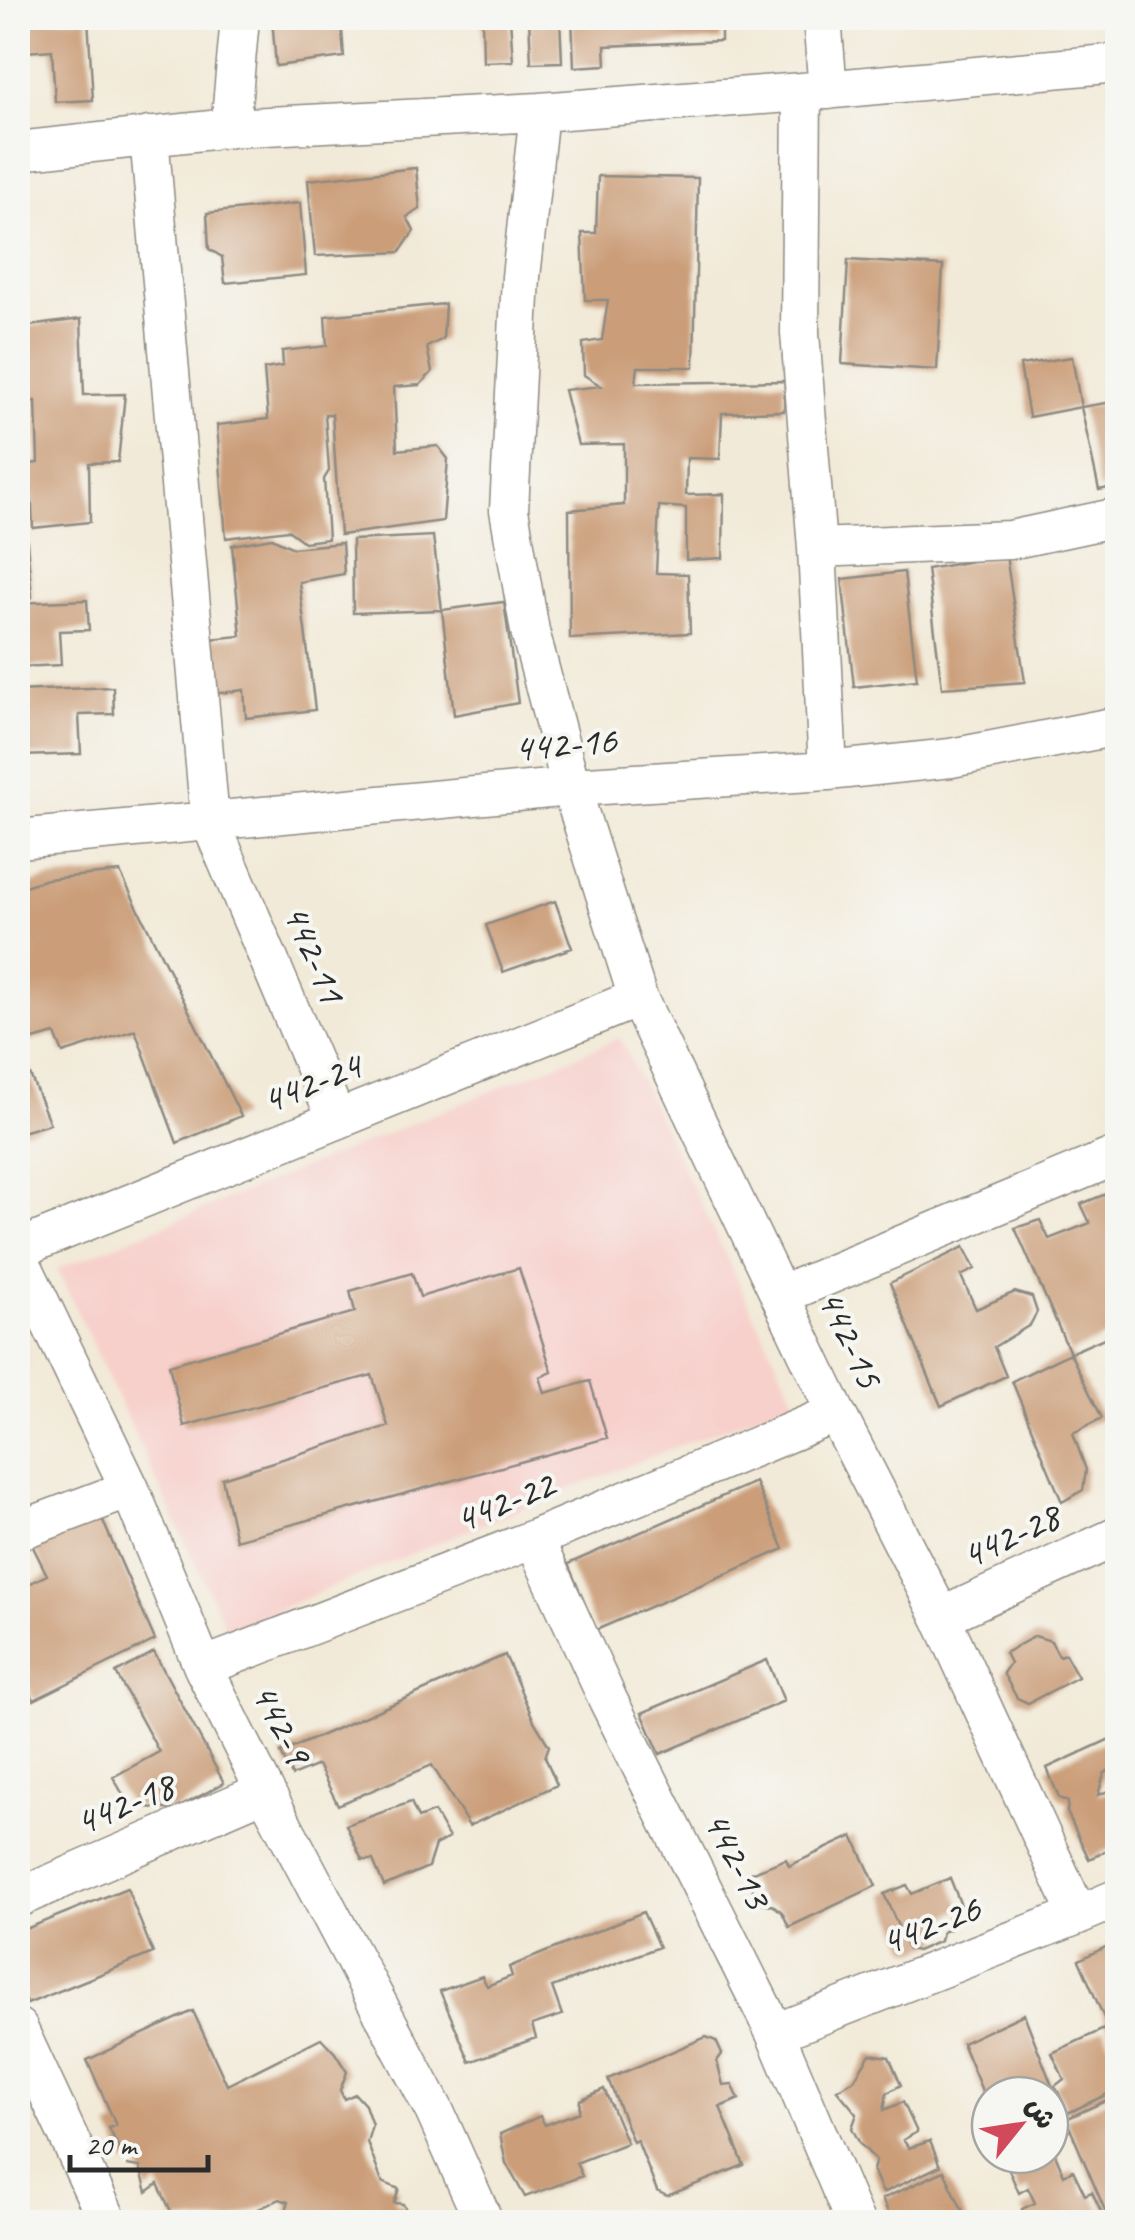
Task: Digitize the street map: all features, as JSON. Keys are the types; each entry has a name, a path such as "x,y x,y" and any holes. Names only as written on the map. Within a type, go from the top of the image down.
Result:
{"street":[{"path":"230,128 240,18"},
{"path":"822,18 800,333 817,548 828,771"},
{"path":"18,151 230,128 540,112 1118,63"},
{"name":"442-15","path":"540,112 521,278 509,510 530,631 570,787 638,998 836,1412 941,1616 1078,1915"},
{"name":"442-11","path":"149,136 210,821 336,1120"},
{"path":"817,548 1010,540 1118,517"},
{"name":"442-16","path":"18,839 570,787 828,771 951,758 1118,726"},
{"name":"442-24","path":"18,1253 638,998"},
{"path":"782,1295 1118,1155"},
{"name":"442-9","path":"18,1253 130,1489 204,1667 434,2110 484,2222"},
{"name":"442-22","path":"204,1667 534,1539 836,1412"},
{"path":"18,1531 130,1489"},
{"name":"442-28","path":"941,1616 1118,1536"},
{"name":"442-13","path":"534,1539 608,1700 775,2033 856,2222"},
{"name":"442-18","path":"18,1898 265,1791"},
{"name":"442-26","path":"775,2033 1118,1898"},
{"path":"18,2028 99,2220"}],"shaded area":[{"path":"620,1038 796,1401 478,1526 227,1631 57,1269"}],"building":[{"path":"24,18 88,18 93,100 55,102 52,50 26,52"},
{"path":"272,18 341,18 344,57 276,66"},
{"path":"482,18 510,18 513,61 483,62"},
{"path":"529,18 560,18 562,62 531,63"},
{"path":"572,18 721,18 721,41 605,46 606,65 574,67"},
{"path":"416,168 420,209 407,217 414,231 400,252 315,256 308,180"},
{"path":"598,176 698,178 694,367 638,367 636,383 785,381 784,411 722,413 720,459 687,458 686,495 724,494 723,558 686,560 686,508 659,506 656,573 688,574 690,633 570,639 569,510 624,505 624,444 578,445 564,390 601,386 584,375 583,343 602,340 608,300 585,300 582,233 596,233"},
{"path":"300,203 306,275 225,283 222,257 209,249 207,213"},
{"path":"848,260 943,266 937,370 842,364"},
{"path":"445,304 443,339 427,347 432,372 420,385 394,387 397,450 438,446 448,459 443,521 340,535 332,414 325,414 328,539 304,542 288,530 226,538 217,425 268,419 264,369 283,366 282,351 327,346 325,316"},
{"path":"81,319 84,395 125,394 118,462 89,463 90,522 33,528 30,464 38,463 36,401 25,401 21,327"},
{"path":"1072,357 1081,407 1029,417 1020,365"},
{"path":"1113,402 1118,424 1118,486 1099,490 1081,407"},
{"path":"21,412 25,511 18,511"},
{"path":"25,521 32,597 18,598 18,522"},
{"path":"433,536 442,610 353,613 352,540"},
{"path":"272,538 293,548 342,543 344,574 299,582 315,710 246,718 244,690 212,694 210,639 241,636 232,545"},
{"path":"1006,555 1025,682 942,688 927,569"},
{"path":"904,572 917,680 854,687 842,579"},
{"path":"87,600 89,630 59,631 61,665 18,667 18,603"},
{"path":"504,602 518,703 454,715 442,610"},
{"path":"113,687 114,714 79,715 81,754 21,756 18,691"},
{"path":"120,872 241,1116 177,1143 135,1030 63,1053 55,1034 18,1044 18,888 47,879"},
{"path":"555,901 572,948 503,972 486,925"},
{"path":"18,1045 50,1124 18,1133"},
{"path":"1118,1189 1118,1332 1070,1353 1015,1228 1040,1220 1049,1239 1090,1223 1081,1204"},
{"path":"964,1247 975,1269 961,1276 976,1309 1015,1292 1032,1297 1037,1312 1030,1325 994,1347 1006,1376 941,1406 890,1283"},
{"path":"519,1268 552,1372 540,1377 545,1393 590,1381 607,1438 236,1540 222,1478 388,1426 372,1375 184,1426 169,1365 355,1312 350,1291 412,1273 420,1297"},
{"path":"1070,1353 1102,1418 1073,1433 1086,1470 1083,1490 1062,1502 1012,1381"},
{"path":"755,1482 784,1549 596,1630 568,1564"},
{"path":"99,1512 155,1640 34,1700 18,1666 18,1589 47,1575 30,1541"},
{"path":"1035,1636 1051,1641 1059,1656 1065,1654 1078,1677 1028,1703 1017,1698 1003,1673 1010,1663 1005,1653"},
{"path":"154,1652 224,1783 174,1810 129,1805 113,1777 159,1752 116,1673"},
{"path":"505,1655 549,1746 545,1757 557,1785 469,1826 432,1765 338,1805 318,1765 292,1776 281,1753"},
{"path":"767,1660 784,1701 660,1754 642,1713"},
{"path":"1110,1739 1118,1763 1104,1774 1098,1795 1118,1787 1118,1845 1089,1859 1067,1812 1068,1802 1059,1798 1047,1768"},
{"path":"411,1802 418,1818 434,1812 449,1838 435,1845 428,1867 384,1886 373,1860 362,1860 346,1825"},
{"path":"853,1836 876,1886 789,1927 782,1912 759,1902 746,1875 786,1859 789,1866"},
{"path":"950,1878 962,1908 948,1917 952,1928 942,1932 940,1941 917,1951 908,1949 884,1894 907,1885 912,1894"},
{"path":"127,1888 153,1953 27,2004 18,1980 18,1932"},
{"path":"643,1912 659,1947 552,1987 562,2015 532,2025 536,2038 470,2062 440,1991 482,1976 487,1986 512,1976 509,1967"},
{"path":"1118,1941 1118,2050 1079,1960"},
{"path":"193,2011 227,2085 321,2038 347,2072 340,2090 344,2099 355,2094 365,2105 372,2125 367,2142 382,2182 399,2189 394,2203 403,2204 409,2216 397,2222 285,2222 288,2202 280,2199 230,2222 176,2222 158,2184 147,2192 140,2167 127,2165 109,2128 116,2125 87,2060"},
{"path":"1024,2014 1048,2075 975,2075 962,2043"},
{"path":"1104,2029 1118,2061 1113,2069 1118,2089 1070,2112 1070,2075 1062,2075 1052,2053"},
{"path":"706,2037 716,2041 722,2054 717,2061 723,2085 732,2084 739,2099 720,2107 744,2165 667,2196 657,2191 608,2079"},
{"path":"870,2054 889,2057 901,2085 887,2093 884,2110 903,2102 917,2132 903,2140 909,2148 930,2141 940,2166 883,2193 873,2170 876,2160 860,2144 852,2128 857,2114 837,2090 854,2080"},
{"path":"604,2089 627,2143 576,2163 582,2176 525,2197 506,2163 500,2134 540,2116 545,2125 579,2112 580,2100"},
{"path":"1118,2095 1118,2222 1110,2222 1070,2128 1070,2117"},
{"path":"1073,2170 1085,2195 1092,2192 1106,2222 1028,2222 1022,2209 1035,2203 1028,2188 1019,2193 1011,2175 1070,2175"},
{"path":"944,2171 968,2222 893,2222 882,2199"}]}
